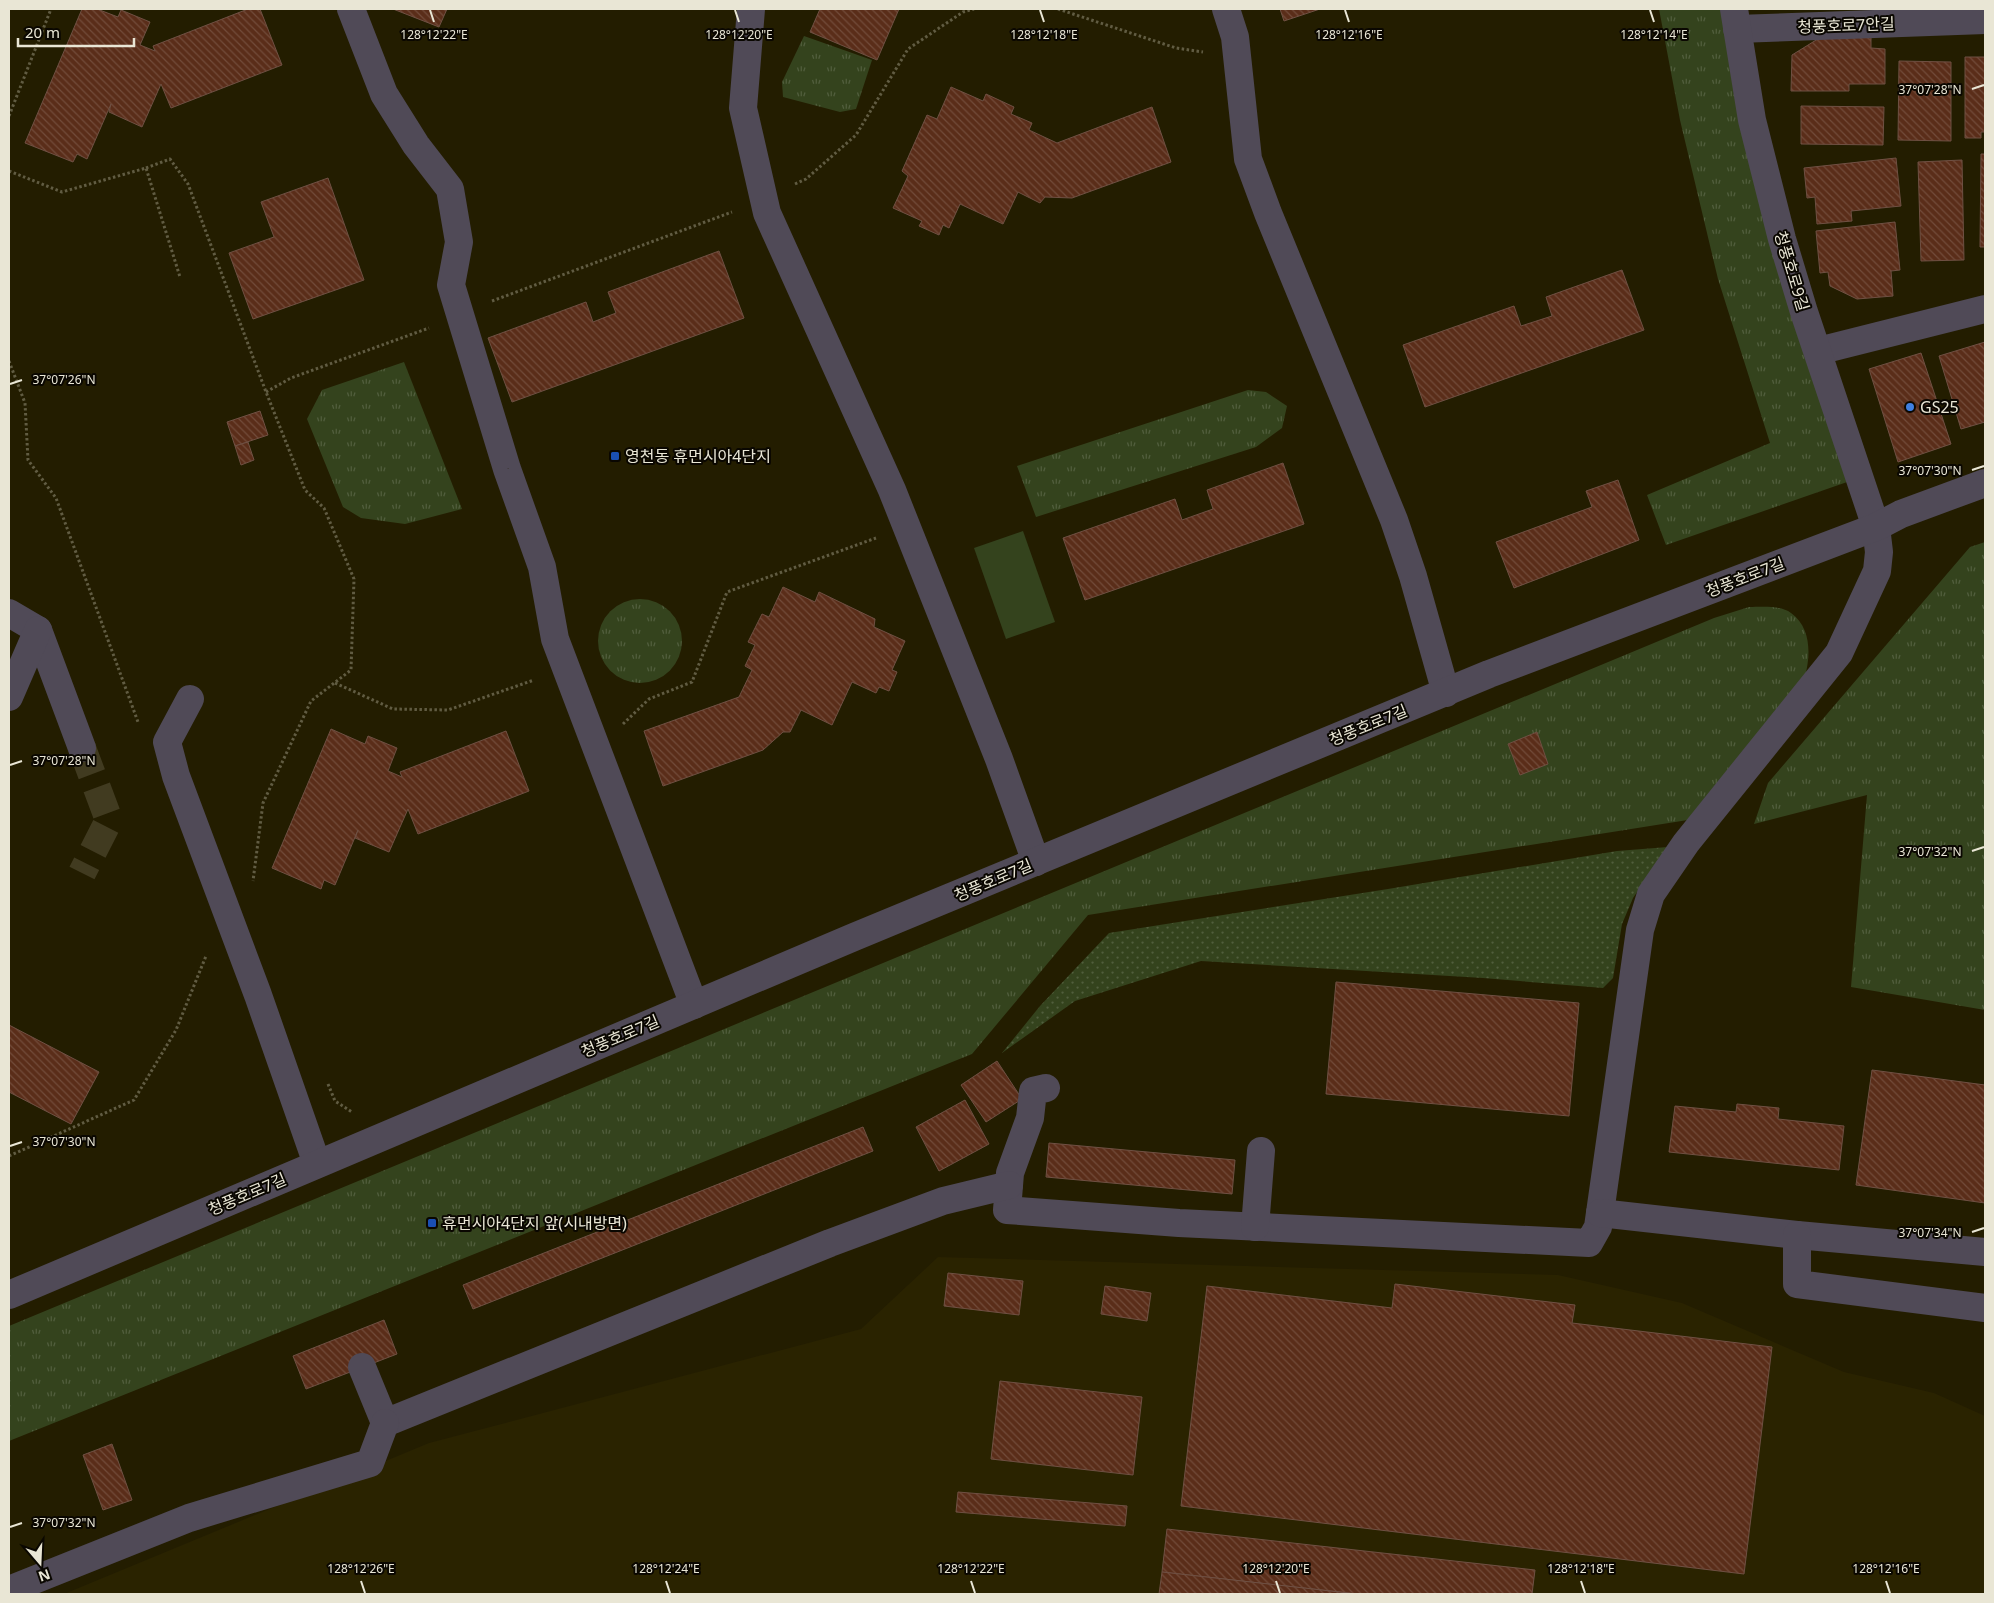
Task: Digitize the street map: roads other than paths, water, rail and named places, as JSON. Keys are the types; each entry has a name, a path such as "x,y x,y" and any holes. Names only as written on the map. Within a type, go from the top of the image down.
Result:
{"street":[{"path":"351,9 384,94 416,145 450,188 459,242 451,285 507,469 542,567 555,639 694,1005"},
{"path":"751,9 743,108 767,213 907,527 999,759 1036,862"},
{"path":"1226,9 1235,37 1248,159 1268,213 1394,520 1413,576 1446,692"},
{"name":"청풍호로7안길","path":"1736,19 1985,20"},
{"name":"청풍호로9길","path":"1599,1220 1640,930 1651,894 1686,843 1839,652 1877,571 1879,552 1876,527 1782,239 1752,120 1736,19"},
{"path":"1818,351 1985,309"},
{"name":"청풍호로7길","path":"9,1295 694,1005 1446,692 1876,527 1901,514 1985,483"},
{"path":"9,613 38,630 82,748"},
{"path":"9,698 38,630"},
{"path":"190,699 167,742 176,776 258,995 317,1164"},
{"path":"1046,1088 1033,1091 1030,1118 1010,1173 1007,1210 1179,1223 1589,1244 1599,1220 1985,1252"},
{"path":"1255,1227 1261,1151"},
{"path":"386,1423 443,1402 506,1373 830,1243 943,1201 1009,1185"},
{"path":"1797,1235 1797,1284 1985,1308"},
{"path":"9,1590 189,1518 370,1463 386,1423 362,1367"}],"tunnel":[{"path":"82,748 109,820 82,873"}],"place":[{"name":"GS25","path":"1910,407"},
{"name":"영천동 휴먼시아4단지","path":"615,456"},
{"name":"휴먼시아4단지 앞(시내방면)","path":"432,1223"}]}
